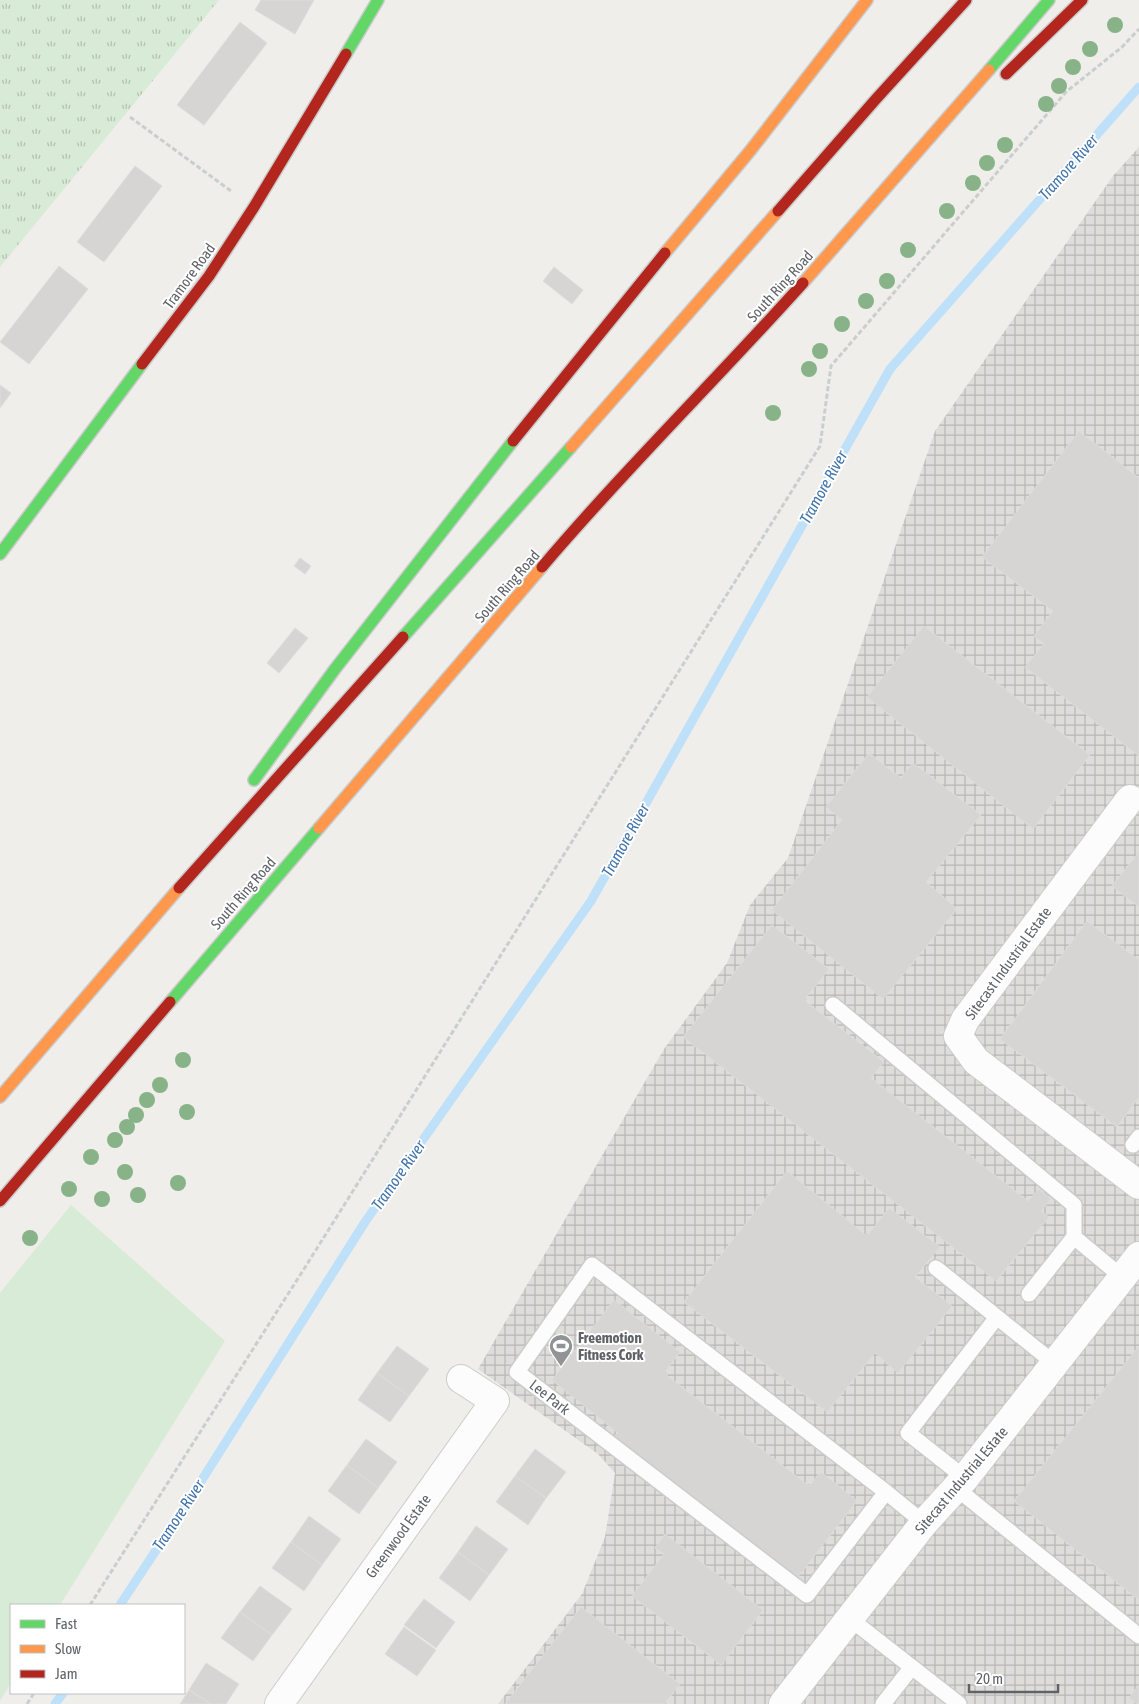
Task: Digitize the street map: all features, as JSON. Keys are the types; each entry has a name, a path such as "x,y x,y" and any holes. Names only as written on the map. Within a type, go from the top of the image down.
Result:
{"main road":[{"name":"Tramore Road","path":"0,554 209,276 254,207 378,0"},
{"path":"248,788 335,669 469,496 642,280 750,151 867,0"},
{"path":"0,1097 162,907 589,427 876,99 966,0"},
{"name":"South Ring Road","path":"0,1201 576,528 753,340 1049,0"},
{"path":"999,81 1082,0"},
{"path":"881,195 971,108"},
{"path":"162,907 231,812"}],"street":[{"name":"Sitecast Industrial Estate","path":"1130,799 965,1020 958,1036 976,1061 1139,1185"},
{"name":"Sitecast Industrial Estate","path":"783,1704 924,1523 960,1483 1139,1256"},
{"name":"Greenwood Estate","path":"279,1704 495,1402 461,1379"}],"lane":[{"path":"833,1006 1074,1205 1074,1237 1028,1294"},
{"path":"1074,1237 1122,1277"},
{"name":"Lee Park","path":"886,1492 806,1595 517,1372 592,1265 886,1492 924,1523"},
{"path":"936,1268 1054,1363"},
{"path":"997,1317 908,1433 960,1483 1139,1636"},
{"path":"849,1618 959,1704"},
{"path":"883,1704 912,1668"}],"path":[{"path":"91,1604 304,1269 820,446 831,366 1066,92 1122,47 1139,29"},
{"path":"130,117 254,207"}],"shaded area":[{"path":"1139,147 1139,1704 498,1704 582,1594 605,1537 615,1473 598,1454 478,1369 664,1049 727,963 750,905 788,858 935,431 1113,176"}],"green space":[{"path":"0,0 219,0 0,267"},
{"path":"71,1205 225,1341 61,1604 10,1604 10,1685 0,1701 0,1293"}],"building":[{"path":"261,0 314,0 295,34 255,10"},
{"path":"240,22 267,43 204,125 177,105"},
{"path":"135,166 162,186 104,262 77,242"},
{"path":"59,266 88,289 29,364 0,342"},
{"path":"554,267 583,290 572,304 543,281"},
{"path":"0,385 11,393 0,408"},
{"path":"1079,431 1139,478 1139,756 1025,667 1044,644 1034,636 1053,611 982,557"},
{"path":"300,558 311,566 305,574 294,566"},
{"path":"924,626 1090,755 1033,829 867,697"},
{"path":"295,628 308,638 279,673 267,663"},
{"path":"869,753 901,778 913,763 981,815 926,882 957,909 883,999 772,910 842,820 826,807"},
{"path":"1139,852 1139,907 1112,886"},
{"path":"1087,921 1139,960 1139,1097 1117,1127 1000,1039"},
{"path":"772,925 829,969 804,1000 884,1062 871,1078 1028,1201 1039,1189 1051,1199 1041,1211 1049,1217 996,1281 683,1037"},
{"path":"787,1171 867,1236 889,1208 940,1247 915,1277 952,1306 898,1373 875,1353 827,1412 684,1302"},
{"path":"614,1300 680,1352 664,1373 809,1486 821,1472 857,1501 797,1578 613,1437 618,1433 552,1380"},
{"path":"397,1346 429,1369 409,1396 377,1373"},
{"path":"1139,1346 1139,1600 1014,1501"},
{"path":"377,1373 409,1396 390,1422 358,1400"},
{"path":"366,1439 397,1462 378,1488 347,1465"},
{"path":"535,1449 566,1472 546,1498 515,1476"},
{"path":"347,1465 378,1488 359,1514 328,1491"},
{"path":"515,1476 546,1498 528,1525 496,1502"},
{"path":"309,1516 341,1539 322,1565 291,1542"},
{"path":"476,1526 508,1549 489,1575 458,1552"},
{"path":"665,1534 763,1610 721,1665 632,1596 664,1554 655,1548"},
{"path":"291,1542 322,1565 304,1591 272,1568"},
{"path":"458,1552 489,1575 470,1601 439,1578"},
{"path":"260,1586 292,1609 272,1635 240,1612"},
{"path":"424,1599 455,1622 436,1648 404,1625"},
{"path":"581,1607 680,1684 664,1704 505,1704"},
{"path":"240,1612 272,1635 253,1661 221,1638"},
{"path":"404,1627 436,1650 417,1676 385,1654"},
{"path":"206,1663 239,1684 226,1704 211,1704 189,1690"},
{"path":"1139,1685 1139,1704 1137,1704 1129,1698"},
{"path":"189,1690 211,1704 180,1704"}],"waterway":[{"name":"Tramore River","path":"121,1604 193,1494 365,1222 591,901 890,369 1139,87"},
{"name":"Tramore River","path":"55,1704 62,1694"}],"traffic: fast":[{"path":"346,54 378,0"},
{"path":"989,70 1049,0"},
{"path":"0,554 142,364"},
{"path":"254,780 335,669 513,441"},
{"path":"403,637 571,447"},
{"path":"170,1002 319,828"}],"traffic: slow":[{"path":"665,253 750,151 867,0"},
{"path":"803,283 989,70"},
{"path":"571,447 778,211"},
{"path":"319,828 542,567"},
{"path":"0,1097 179,888"}],"traffic: jam":[{"path":"778,211 966,0"},
{"path":"1006,74 1082,0"},
{"path":"142,364 209,276 254,207 346,54"},
{"path":"513,441 665,253"},
{"path":"542,567 606,495 803,283"},
{"path":"179,888 403,637"},
{"path":"0,1201 170,1002"}],"place":[{"name":"Freemotion Fitness Cork","path":"561,1367"}]}
